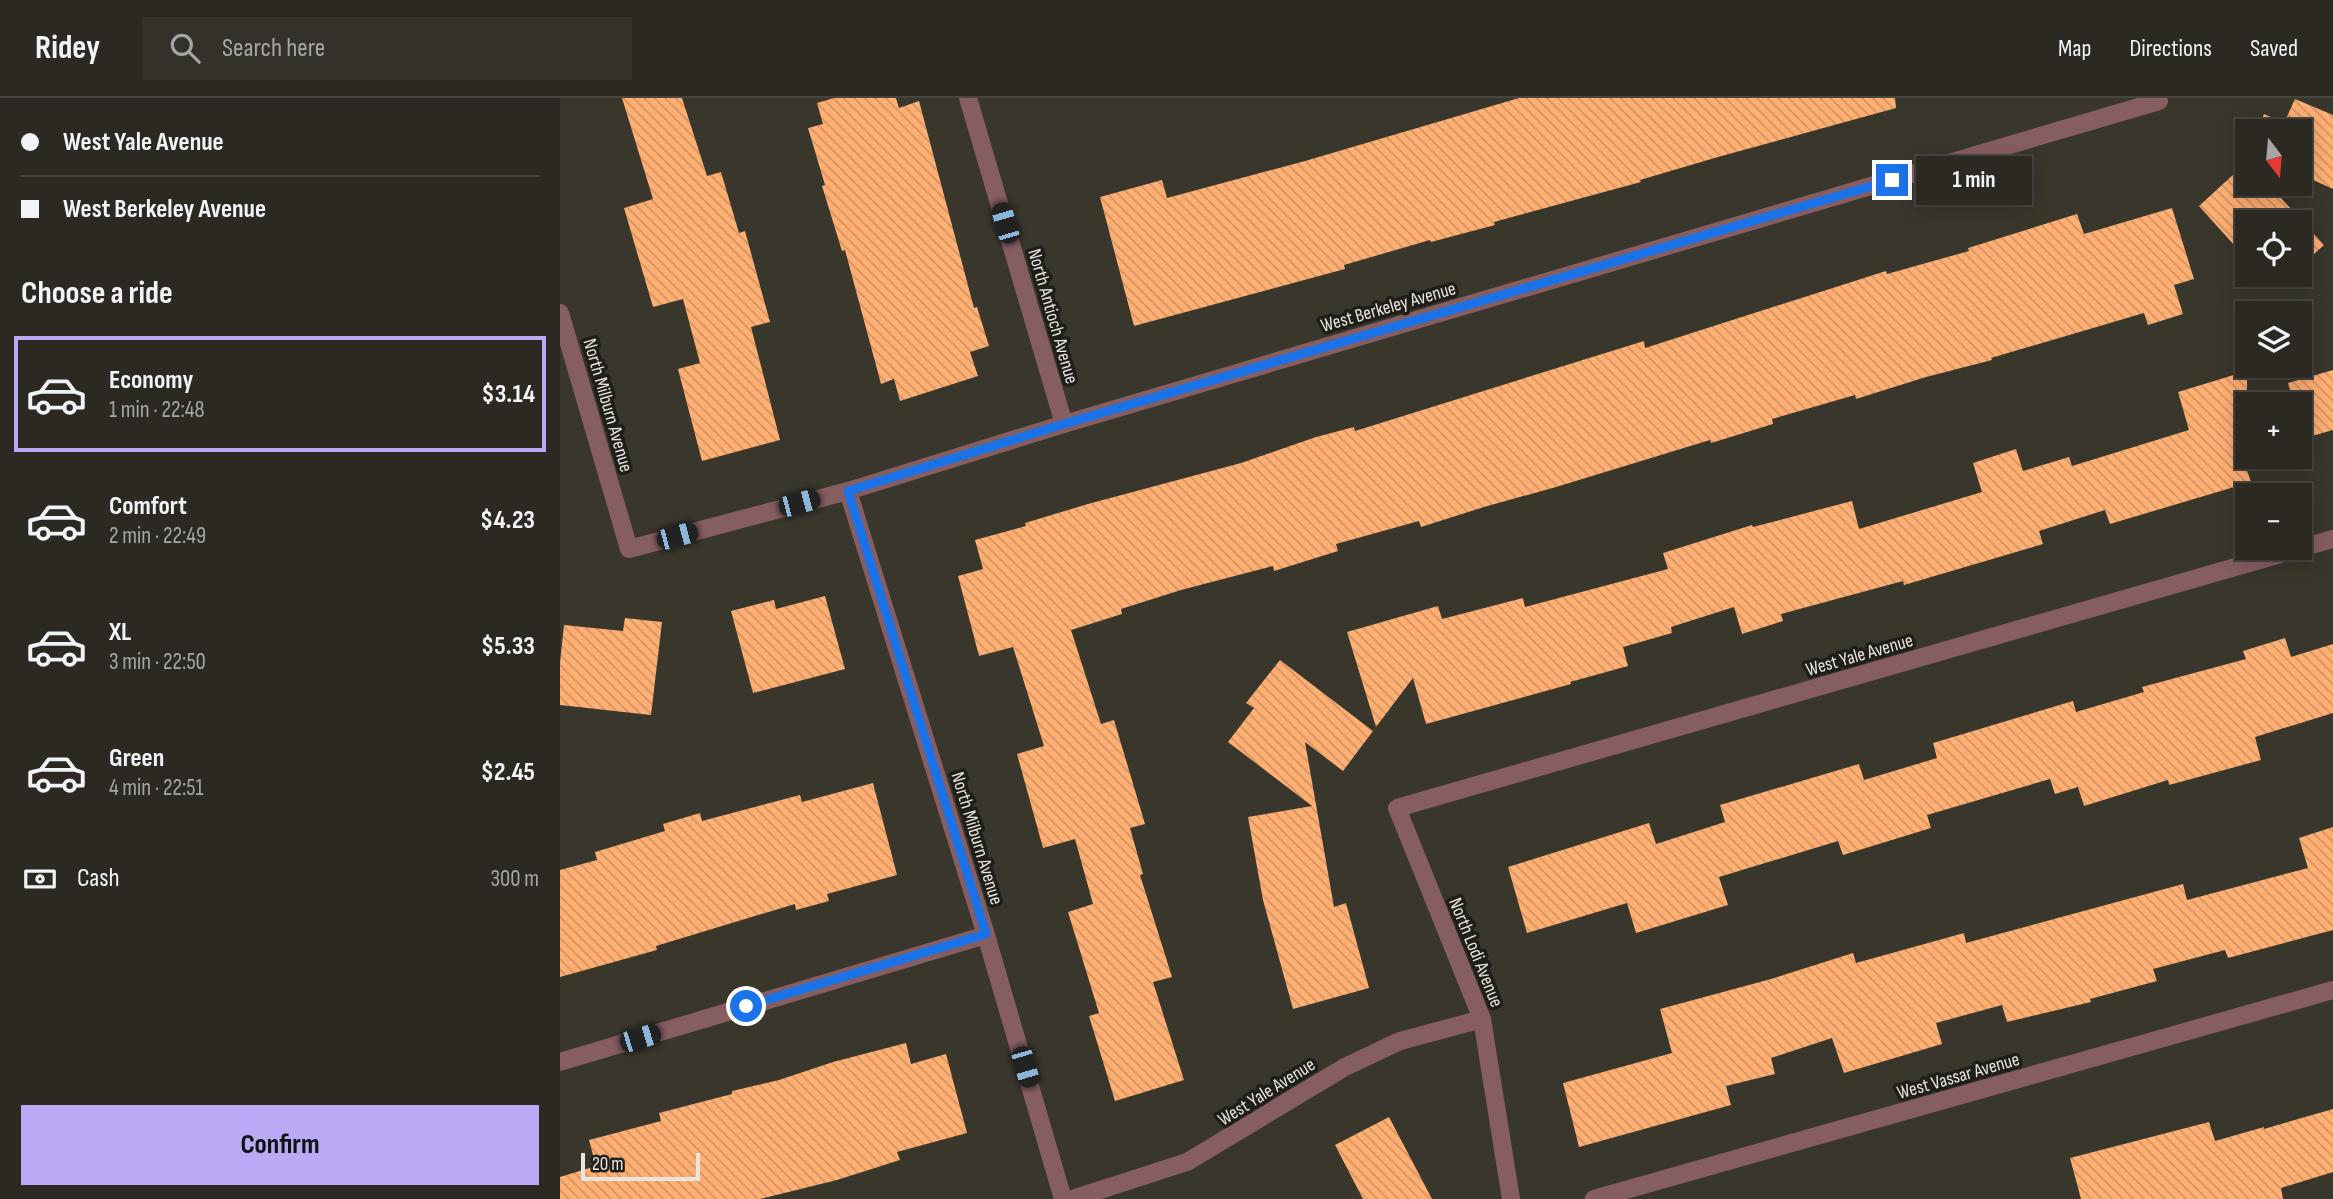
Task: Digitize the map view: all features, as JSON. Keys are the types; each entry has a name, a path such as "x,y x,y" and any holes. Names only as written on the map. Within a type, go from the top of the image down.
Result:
{"street":[{"name":"North Antioch Avenue","path":"968,98 1064,424"},
{"name":"West Berkeley Avenue","path":"629,549 848,491 1064,424 2159,99"},
{"name":"North Milburn Avenue","path":"560,313 629,549"},
{"name":"North Milburn Avenue","path":"848,491 986,934 1063,1199"},
{"name":"West Yale Avenue","path":"1397,808 2333,539"},
{"name":"North Lodi Avenue","path":"1397,808 1482,1019 1511,1199"},
{"path":"560,1062 986,934"},
{"name":"West Vassar Avenue","path":"1594,1199 2333,990"},
{"name":"West Yale Avenue","path":"1072,1199 1187,1163 1345,1068 1400,1041 1482,1019"}],"building":[{"path":"622,98 682,98 707,176 721,172 739,233 745,231 770,322 751,327 780,440 702,461 678,369 700,363 683,299 653,307 624,208 653,199"},
{"path":"834,98 896,98 899,108 919,101 974,308 977,307 989,346 970,352 978,376 900,401 894,379 881,384 845,250 842,251 822,186 825,185 808,128 823,124 817,103"},
{"path":"1519,98 1895,98 1896,108 1494,222 1495,225 1431,242 1430,240 1344,265 1345,269 1134,326 1100,197 1162,180 1167,198 1305,161"},
{"path":"2295,99 2333,115 2333,189 2312,179 2312,119 2286,119"},
{"path":"2264,114 2275,119 2262,119"},
{"path":"2235,173 2235,196 2279,196 2292,210 2235,210 2234,245 2199,206"},
{"path":"2172,208 2194,279 2174,285 2183,314 2148,325 2144,313 1856,399 1855,395 1772,419 1773,424 1711,443 1710,440 1421,527 1419,521 1336,544 1338,551 1274,571 1273,566 1181,590 1121,609 1122,614 1071,630 1101,724 1114,720 1145,824 1130,828 1143,874 1140,875 1172,977 1153,982 1184,1080 1115,1101 1089,1016 1099,1013 1068,912 1093,904 1075,839 1043,848 1017,754 1044,746 1013,647 979,656 958,576 983,569 975,540 1026,526 1025,523 1088,504 1241,463 1316,437 1354,427 1355,431 1644,341 1645,348 1886,271 1887,274 1969,251 1968,248 2077,214 2084,234"},
{"path":"2312,232 2324,245 2312,256"},
{"path":"2333,370 2333,430 2312,436 2312,392 2291,392 2288,383"},
{"path":"2235,375 2235,378 2247,378 2247,392 2235,392 2235,469 2247,469 2251,482 2235,483 2235,487 2110,524 2105,510 2039,531 2043,544 1904,585 1903,581 1781,614 1783,621 1742,634 1734,607 1671,627 1672,633 1623,647 1628,666 1426,724 1413,678 1376,727 1347,632 1438,606 1442,619 1523,598 1525,607 1668,569 1663,553 1752,525 1753,527 1852,501 1859,529 1982,492 1973,463 2016,449 2023,471 2069,457 2072,466 2189,430 2178,392"},
{"path":"825,596 845,669 753,693 731,611 774,600 776,609"},
{"path":"625,618 662,622 651,715 560,705 564,625 623,631"},
{"path":"2285,638 2291,657 2333,644 2333,713 2255,737 2261,760 2169,785 2168,780 2084,806 2078,787 2055,794 2050,779 1927,815 1931,828 1843,855 1838,841 1719,877 1728,905 1636,933 1627,903 1527,933 1508,867 1649,823 1656,844 1725,822 1720,805 1859,764 1864,780 1937,758 1933,743 2073,701 2076,712 2144,692 2142,687 2246,659 2243,651"},
{"path":"1280,660 1373,731 1343,771 1305,742 1334,907 1346,903 1369,988 1293,1009 1263,900 1248,817 1312,806 1228,742 1254,708 1246,703"},
{"path":"873,783 897,875 827,894 829,901 796,910 795,904 656,946 657,950 560,977 560,870 597,860 595,852 665,831 663,824 700,813 702,821 800,795 802,802"},
{"path":"2333,827 2333,930 2228,958 2225,950 2153,969 2157,981 2090,999 2091,1002 2007,1022 2002,1005 1936,1023 1942,1044 1844,1073 1832,1038 1771,1058 1775,1074 1726,1086 1731,1105 1579,1147 1563,1083 1672,1053 1660,1009 1771,979 1853,953 1856,963 1964,933 1966,943 2183,884 2187,900 2308,868 2299,838"},
{"path":"906,1043 911,1064 946,1054 967,1133 897,1152 900,1160 837,1180 760,1199 560,1199 560,1177 596,1166 589,1140 661,1121 659,1113"},
{"path":"2333,1109 2333,1172 2281,1188 2283,1199 2081,1199 2070,1158 2209,1122 2215,1141"},
{"path":"1389,1117 1432,1199 1363,1199 1335,1145"}],"route":[{"path":"746,1006 986,934 848,491 1064,424 1892,180"}]}
